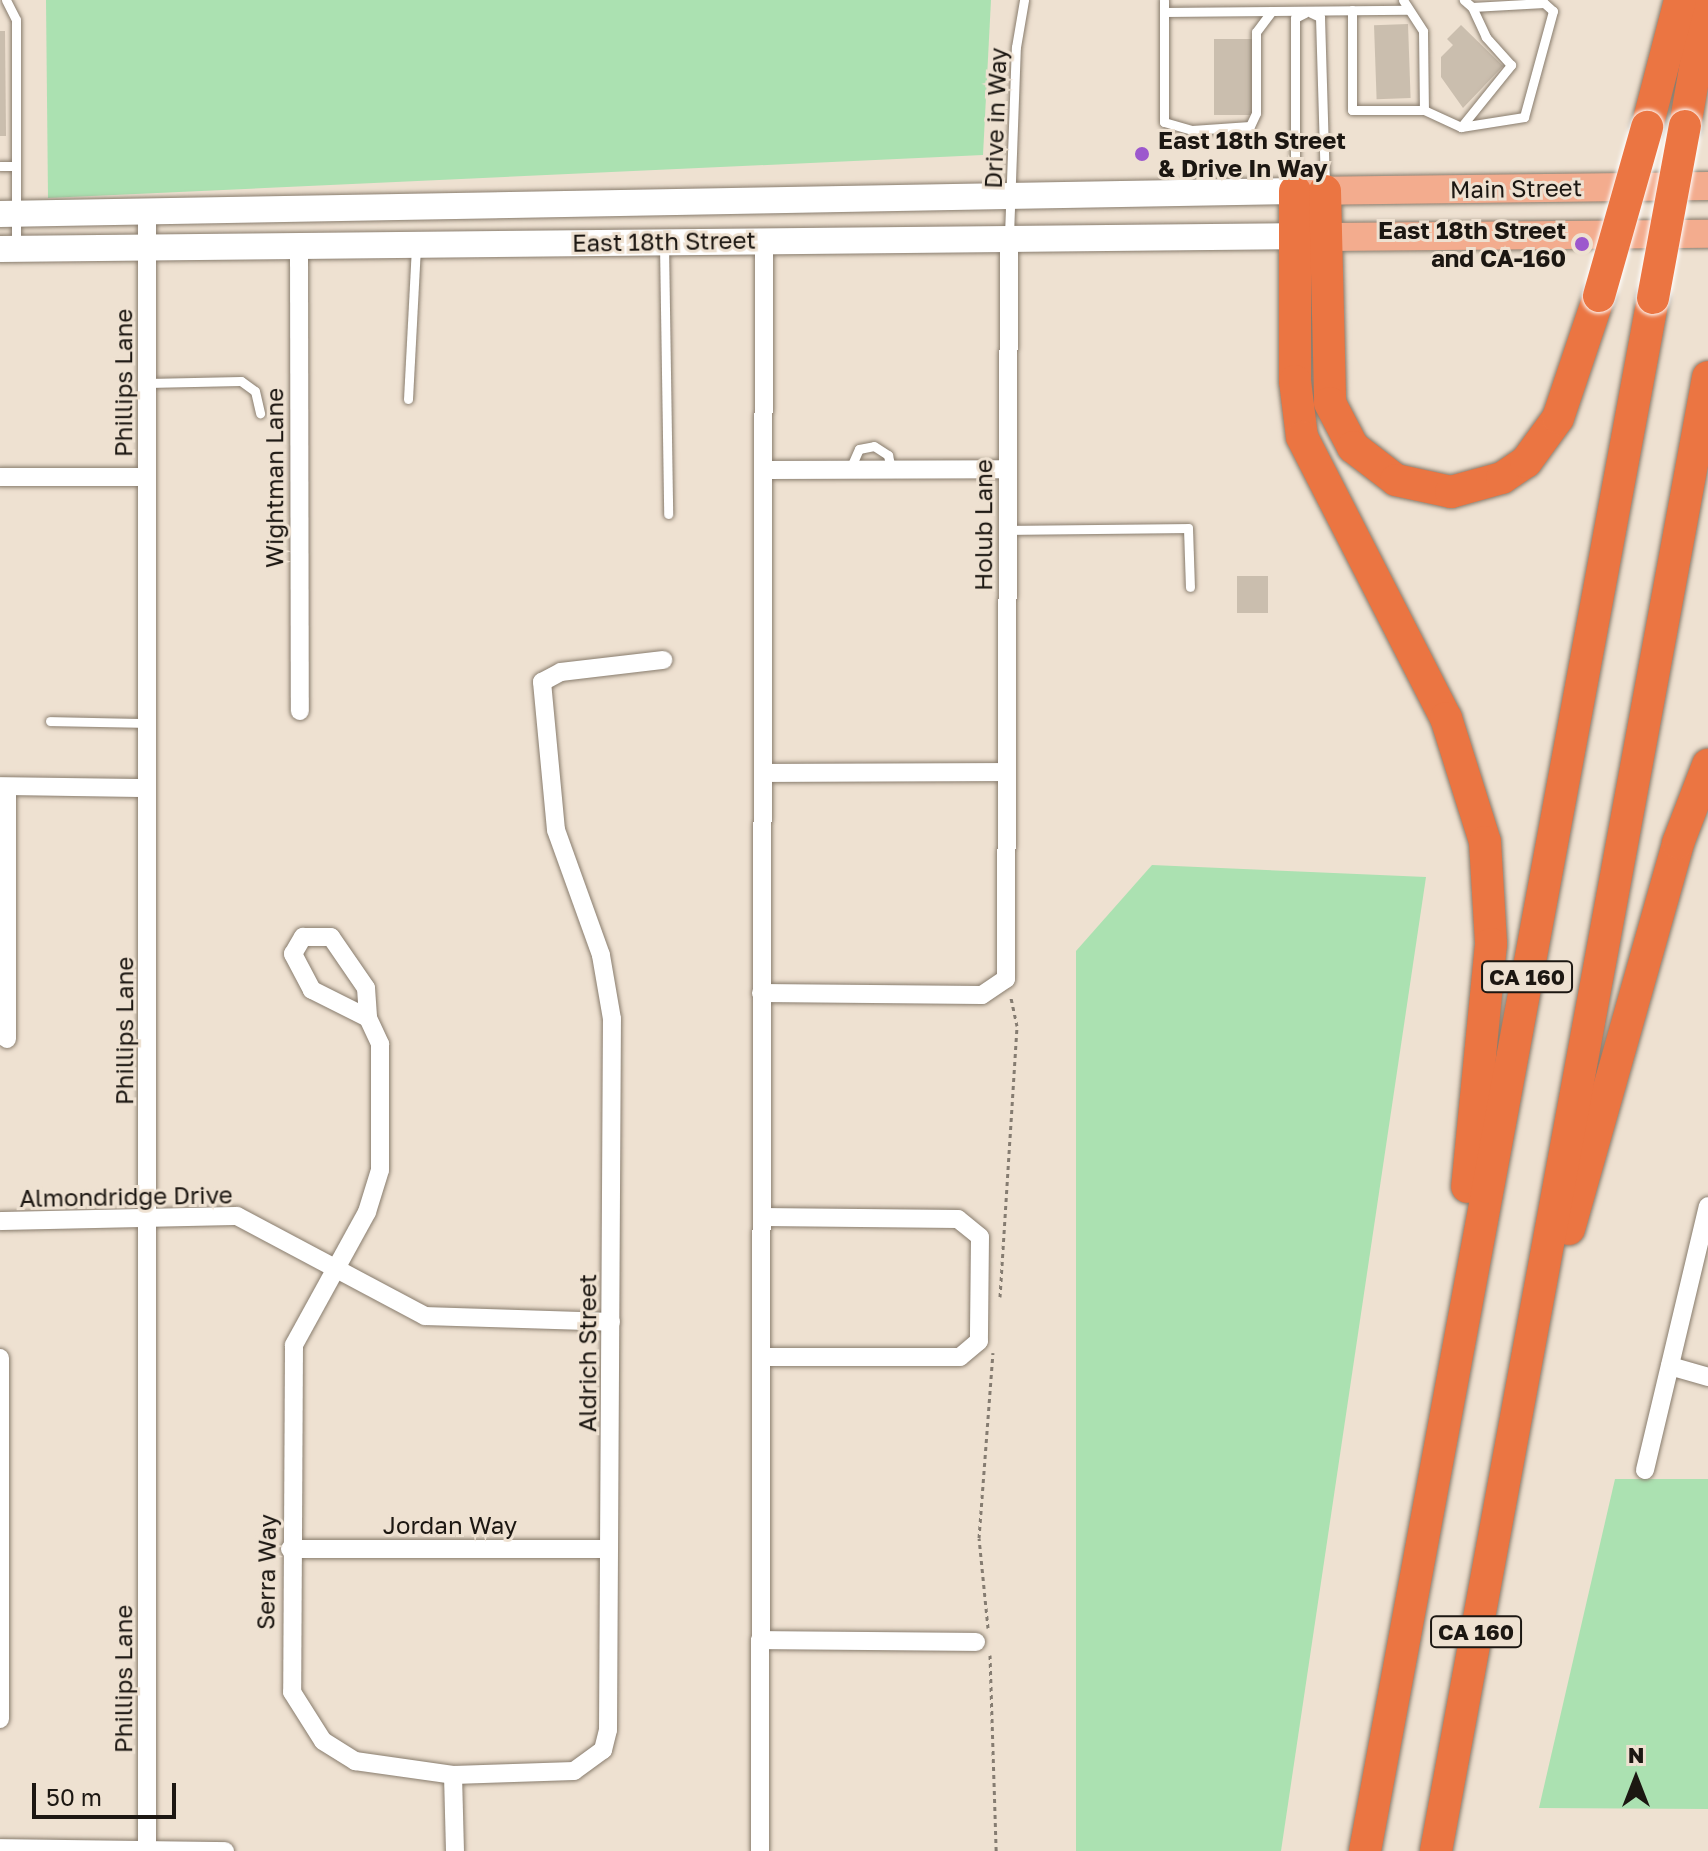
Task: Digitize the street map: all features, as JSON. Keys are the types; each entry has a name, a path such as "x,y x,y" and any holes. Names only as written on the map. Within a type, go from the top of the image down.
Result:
{"highway":[{"path":"1310,191 1327,237 1330,403 1362,456 1396,480 1422,488 1451,492 1502,478 1546,441 1599,296 1680,0"},
{"name":"CA 160","path":"1365,1851 1707,0"},
{"path":"1310,191 1295,236 1295,381 1302,437 1459,749 1490,874 1488,984 1473,1145 1458,1276 1405,1547 1401,1657"},
{"name":"CA 160","path":"1436,1851 1708,377"},
{"path":"1516,1413 1678,843 1708,765"}],"main road":[{"name":"Main Street","path":"1310,191 1708,186"},
{"name":"East 18th Street","path":"8,214 1012,191 1310,191"},
{"name":"Main Street","path":"1327,237 1708,234"},
{"name":"East 18th Street","path":"8,249 1327,237"}],"street":[{"name":"Phillips Lane","path":"147,212 147,1849"},
{"name":"Holub Lane","path":"761,993 995,991 1006,979 1009,238"},
{"path":"760,1851 764,240"},
{"name":"Wightman Lane","path":"299,246 300,711"},
{"path":"765,470 1008,469"},
{"path":"0,477 147,477"},
{"name":"Aldrich Street","path":"453,1775 574,1771 603,1750 608,1730 611,1322 609,988 551,807 542,682 561,672 663,660"},
{"path":"763,773 1007,772"},
{"path":"7,1039 4,786 147,788"},
{"name":"Serra Way","path":"368,1018 312,990 293,954 303,937 321,933 342,947 366,988 368,1018 380,1044 380,1170 367,1212 331,1267 294,1345 288,1657 292,1692 304,1717 323,1741 355,1761 453,1775"},
{"path":"1645,1470 1708,1206"},
{"name":"Almondridge Drive","path":"0,1221 237,1216 331,1267 444,1321 611,1322"},
{"path":"762,1217 958,1219 980,1237 979,1341 960,1357 762,1357"},
{"path":"0,1358 0,1719"},
{"path":"1670,1366 1708,1377"},
{"name":"Jordan Way","path":"290,1549 609,1549"},
{"path":"760,1640 983,1646"},
{"path":"453,1775 455,1851"},
{"path":"0,1848 225,1851"}],"lane":[{"path":"6,0 16,20 16,166 8,214 8,249"},
{"name":"Drive in Way","path":"1009,238 1016,47 1024,0"},
{"path":"1164,0 1164,122 1192,130 1250,126 1256,113 1256,32 1271,12"},
{"path":"1308,0 1308,11"},
{"path":"1403,0 1423,31 1424,110"},
{"path":"1352,10 1352,110 1424,110 1461,127 1524,117 1553,11 1544,3 1468,3 1486,37 1511,65 1461,127"},
{"path":"1164,12 1408,10"},
{"path":"1308,11 1295,18 1310,191"},
{"path":"1308,11 1320,17 1310,191"},
{"path":"0,166 16,166"},
{"path":"664,241 668,514"},
{"path":"408,399 416,244"},
{"path":"147,383 241,381 255,391 260,413"},
{"path":"1006,530 1188,528 1190,587"},
{"path":"50,721 147,723"}],"path":[{"path":"983,1646 996,1851"}],"green space":[{"path":"46,0 991,0 983,155 48,198"},
{"path":"1152,865 1426,877 1281,1851 1076,1851 1076,951"},
{"path":"1615,1479 1708,1479 1708,1809 1539,1808"}],"building":[{"path":"1408,24 1411,98 1377,99 1374,25"},
{"path":"1461,25 1503,66 1463,108 1441,77 1441,57 1453,45 1447,39"},
{"path":"0,31 5,31 6,136 0,136"},
{"path":"1214,39 1252,39 1252,115 1214,115"},
{"path":"1237,576 1268,576 1268,613 1237,613"}],"place":[{"name":"East 18th Street & Drive In Way","path":"1142,154"},
{"name":"East 18th Street and CA-160","path":"1582,244"}]}
